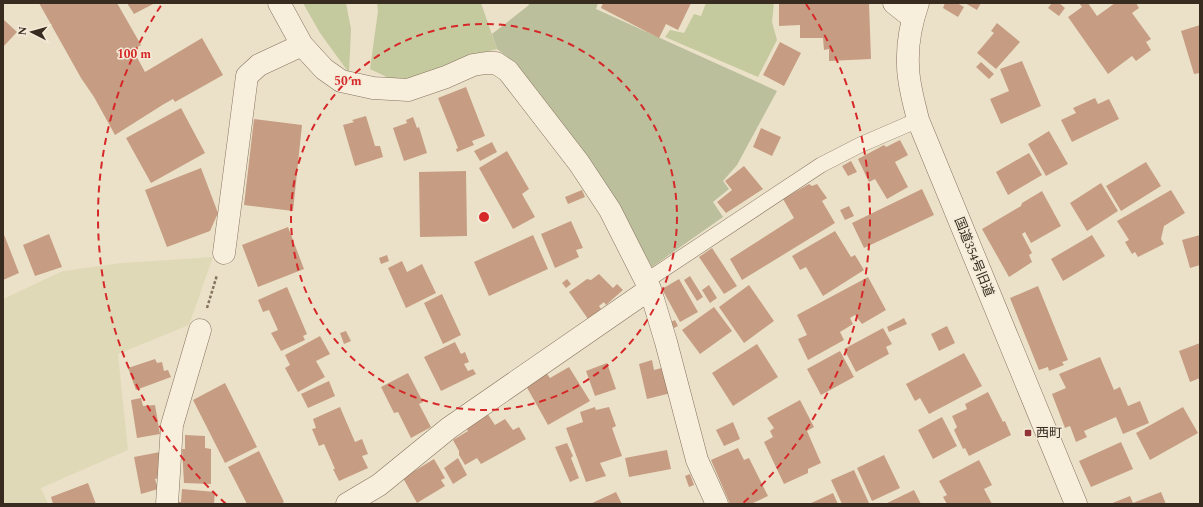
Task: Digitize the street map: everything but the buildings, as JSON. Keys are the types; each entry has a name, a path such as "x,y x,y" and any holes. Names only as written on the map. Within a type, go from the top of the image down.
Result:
{"street":[{"path":"279,3 302,45 324,69 341,81 373,88 408,90 446,77 473,65 496,63 508,71 580,163 610,210 648,285 666,342 697,460 716,504"},
{"path":"894,3 915,11"},
{"name":"国道354号旧道","path":"915,11 909,41 908,65 911,90 918,120 1076,504"},
{"path":"224,253 247,76 259,65 302,45"},
{"path":"347,504 379,485 449,428 648,285"},
{"path":"167,504 172,425 200,330"}],"lane":[{"path":"648,285 821,165 860,145 918,120"}],"path":[{"path":"200,330 224,253"}],"shaded area":[{"path":"213,257 189,325 118,354 128,450 41,488 48,504 3,504 3,299 63,271 121,263"}],"green space":[{"path":"303,3 346,3 351,29 349,73 320,33"},
{"path":"377,3 481,3 497,49 474,55 413,79 395,81 370,69 378,11"},
{"path":"528,3 598,3 596,9 777,91 737,165 723,181 729,189 713,202 723,217 652,267 611,193 510,59 497,49 492,34 529,5"},
{"path":"706,3 774,3 772,22 777,40 758,77 665,37 670,30 684,33 694,14 701,16"}],"place":[{"name":"西町","path":"1028,433"}]}
